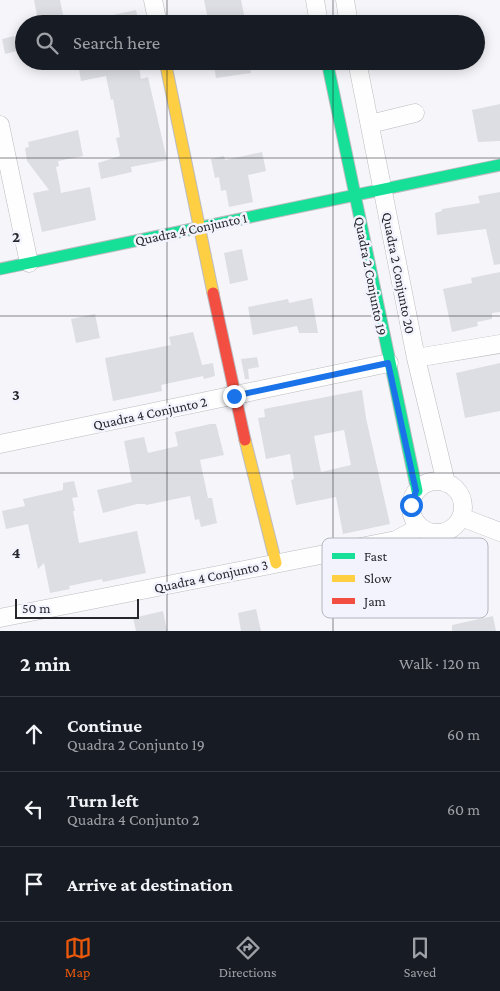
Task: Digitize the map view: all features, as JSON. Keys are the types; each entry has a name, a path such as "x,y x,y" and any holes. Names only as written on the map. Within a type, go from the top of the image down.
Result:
{"street":[{"path":"153,0 156,15"},
{"path":"314,0 317,15"},
{"path":"345,0 348,15"},
{"path":"167,70 234,396 276,562"},
{"name":"Quadra 2 Conjunto 19","path":"329,70 416,491"},
{"name":"Quadra 2 Conjunto 20","path":"359,70 416,358 446,483"},
{"path":"370,124 415,113"},
{"path":"0,125 29,263"},
{"name":"Quadra 4 Conjunto 1","path":"0,269 382,188 500,165"},
{"path":"416,358 500,344"},
{"name":"Quadra 4 Conjunto 2","path":"0,444 388,363"},
{"path":"430,482 446,483 458,493 462,501 461,517 457,524 443,532 435,533 420,527 415,521 411,505 416,491 430,482"},
{"path":"461,517 500,532"},
{"name":"Quadra 4 Conjunto 3","path":"400,538 420,527"},
{"name":"Quadra 4 Conjunto 3","path":"0,618 170,586 322,554"}],"building":[{"path":"34,0 60,0 63,15 37,15"},
{"path":"204,0 241,0 244,15 207,15"},
{"path":"136,10 137,15 113,15"},
{"path":"14,36 15,52 5,54 2,39"},
{"path":"79,70 140,70 141,79 148,77 167,160 131,167 132,172 101,179 98,163 120,156 116,138 120,137 113,99 111,100 106,76 81,81"},
{"path":"215,70 250,70 251,73 216,78"},
{"path":"500,104 500,141 478,142 472,110"},
{"path":"78,130 83,156 58,161 59,166 56,167 61,193 90,187 96,220 42,232 33,193 49,190 27,161 25,148 29,147 28,142"},
{"path":"262,152 266,171 248,175 253,202 229,207 226,190 221,191 219,177 215,178 211,159 224,156 225,160"},
{"path":"500,192 500,264 494,265 486,229 437,235 435,213 442,211 442,209 480,203 478,196"},
{"path":"242,249 248,280 230,284 224,253"},
{"path":"500,272 500,312 492,313 492,319 477,322 478,326 452,332 443,289 472,283 471,278"},
{"path":"312,298 318,333 299,333 297,326 253,335 248,307 288,299 289,303"},
{"path":"95,314 100,338 76,343 71,319"},
{"path":"193,332 202,365 213,363 215,376 204,379 203,376 161,385 162,391 113,401 105,358 171,345 169,337"},
{"path":"257,357 259,367 248,369 249,379 245,379 241,359"},
{"path":"500,363 500,411 465,418 456,373"},
{"path":"362,390 366,418 390,524 343,534 336,497 296,505 291,480 294,479 290,454 266,459 258,418 265,417 264,409","holes":["344,430 351,465 321,472 314,436"]},
{"path":"216,424 224,455 200,460 208,498 212,498 217,523 201,527 199,519 195,520 190,496 146,505 137,504 103,513 97,490 132,482 124,441 144,437 148,453 178,446 175,432"},
{"path":"74,481 78,497 72,498 75,511 73,511 79,543 137,531 146,573 103,582 102,579 69,586 70,589 50,593 44,563 38,569 28,524 6,529 2,511 25,506 23,499 63,490 63,483"},
{"path":"256,609 261,631 241,631 238,613"},
{"path":"163,611 167,631 136,631 133,618"},
{"path":"493,616 496,631 452,631 452,625"}],"traffic: fast":[{"path":"329,70 417,491"},
{"path":"0,269 500,165"}],"traffic: slow":[{"path":"167,70 213,293"},
{"path":"245,440 276,563"}],"traffic: jam":[{"path":"213,293 245,440"}],"route":[{"path":"234,396 388,363 416,491 411,505"}]}
